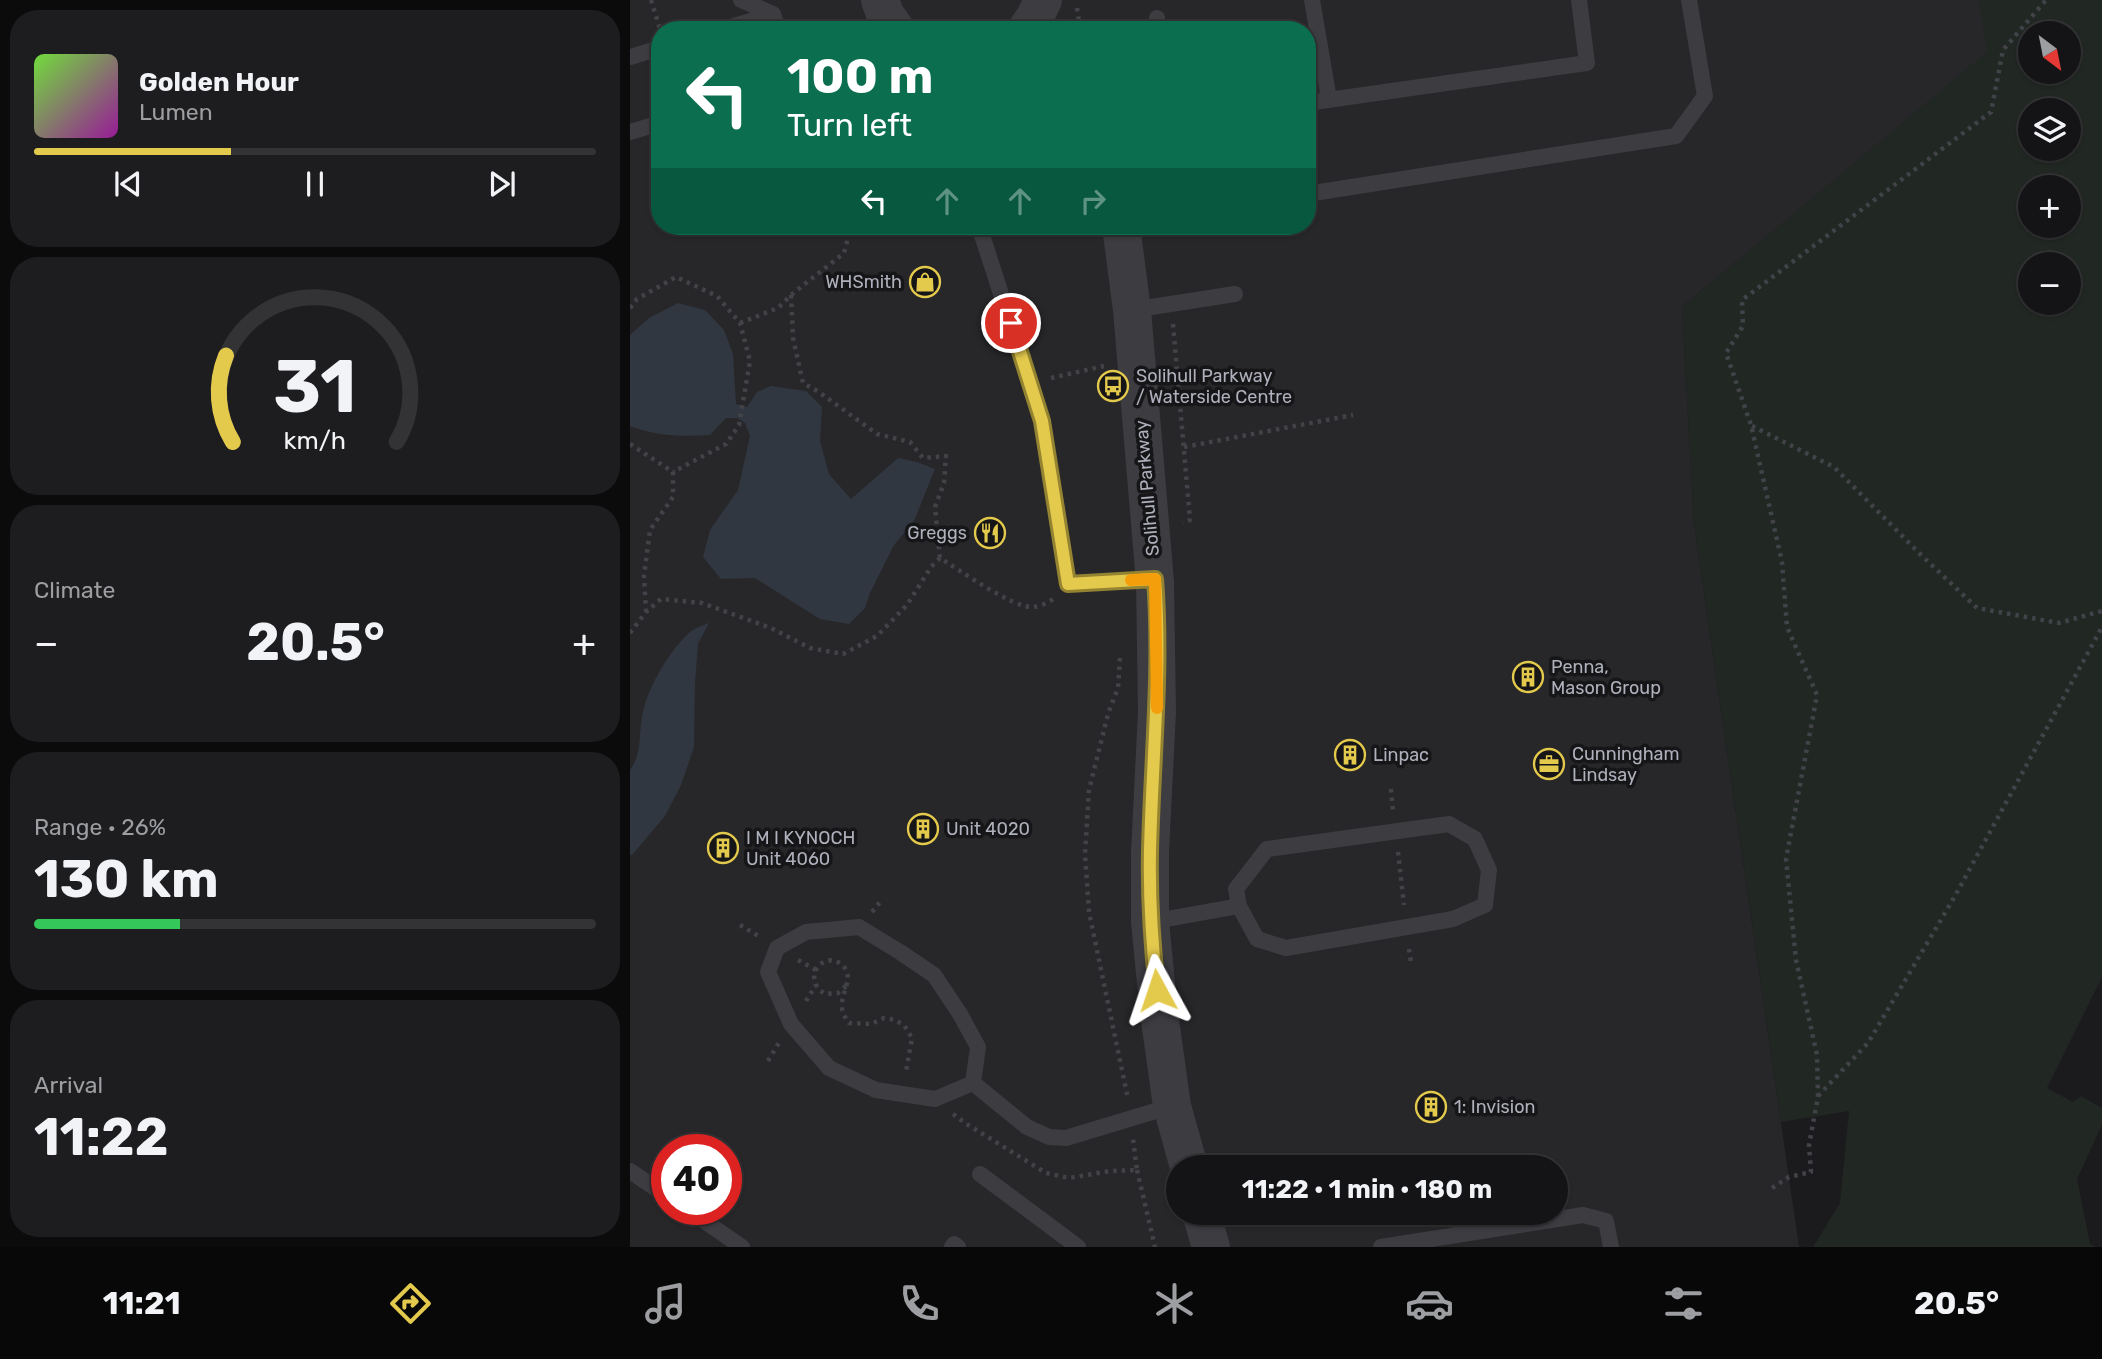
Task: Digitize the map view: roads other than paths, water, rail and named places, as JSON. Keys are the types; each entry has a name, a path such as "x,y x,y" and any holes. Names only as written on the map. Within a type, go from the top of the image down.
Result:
{"street":[{"path":"880,0 890,21"},
{"path":"1032,21 1043,0"},
{"path":"1043,0 1049,21"},
{"name":"Solihull Parkway","path":"1122,235 1132,310 1155,579 1157,712 1150,852 1150,922 1172,1106 1186,1155"},
{"path":"1205,1225 1211,1247"}],"lane":[{"path":"741,0 773,21"},
{"path":"1312,0 1316,21"},
{"path":"1316,101 1587,63 1579,0"},
{"path":"1316,193 1676,136 1705,96 1689,0"},
{"path":"1316,23 1329,99"},
{"path":"630,57 651,51"},
{"path":"630,132 651,126"},
{"path":"982,235 1042,421 1068,584 1155,579"},
{"path":"1132,310 1235,294"},
{"path":"1449,824 1475,839 1489,870 1485,905 1453,919 1286,948 1257,939 1239,906 1237,889 1267,849 1449,824"},
{"path":"1150,922 1239,906"},
{"path":"859,927 900,952 933,975 960,1014 978,1047 973,1083 935,1099 876,1090 829,1068 791,1024 768,972 776,948 806,932 859,927"},
{"path":"973,1083 1027,1127 1049,1137 1066,1138 1172,1106"},
{"path":"630,1171 651,1185"},
{"path":"981,1174 1078,1247"},
{"path":"1381,1247 1583,1215 1606,1221 1611,1247"},
{"path":"710,1225 742,1247"},
{"path":"952,1247 954,1244 958,1247"}],"place":[{"name":"WHSmith","path":"925,282"},
{"name":"Solihull Parkway / Waterside Centre","path":"1113,386"},
{"name":"Greggs","path":"990,533"},
{"name":"Penna, Mason Group","path":"1528,677"},
{"name":"Linpac","path":"1350,755"},
{"name":"Cunningham Lindsay","path":"1549,764"},
{"name":"Unit 4020","path":"923,829"},
{"name":"I M I KYNOCH Unit 4060","path":"723,848"},
{"name":"1: Invision","path":"1431,1107"}]}
